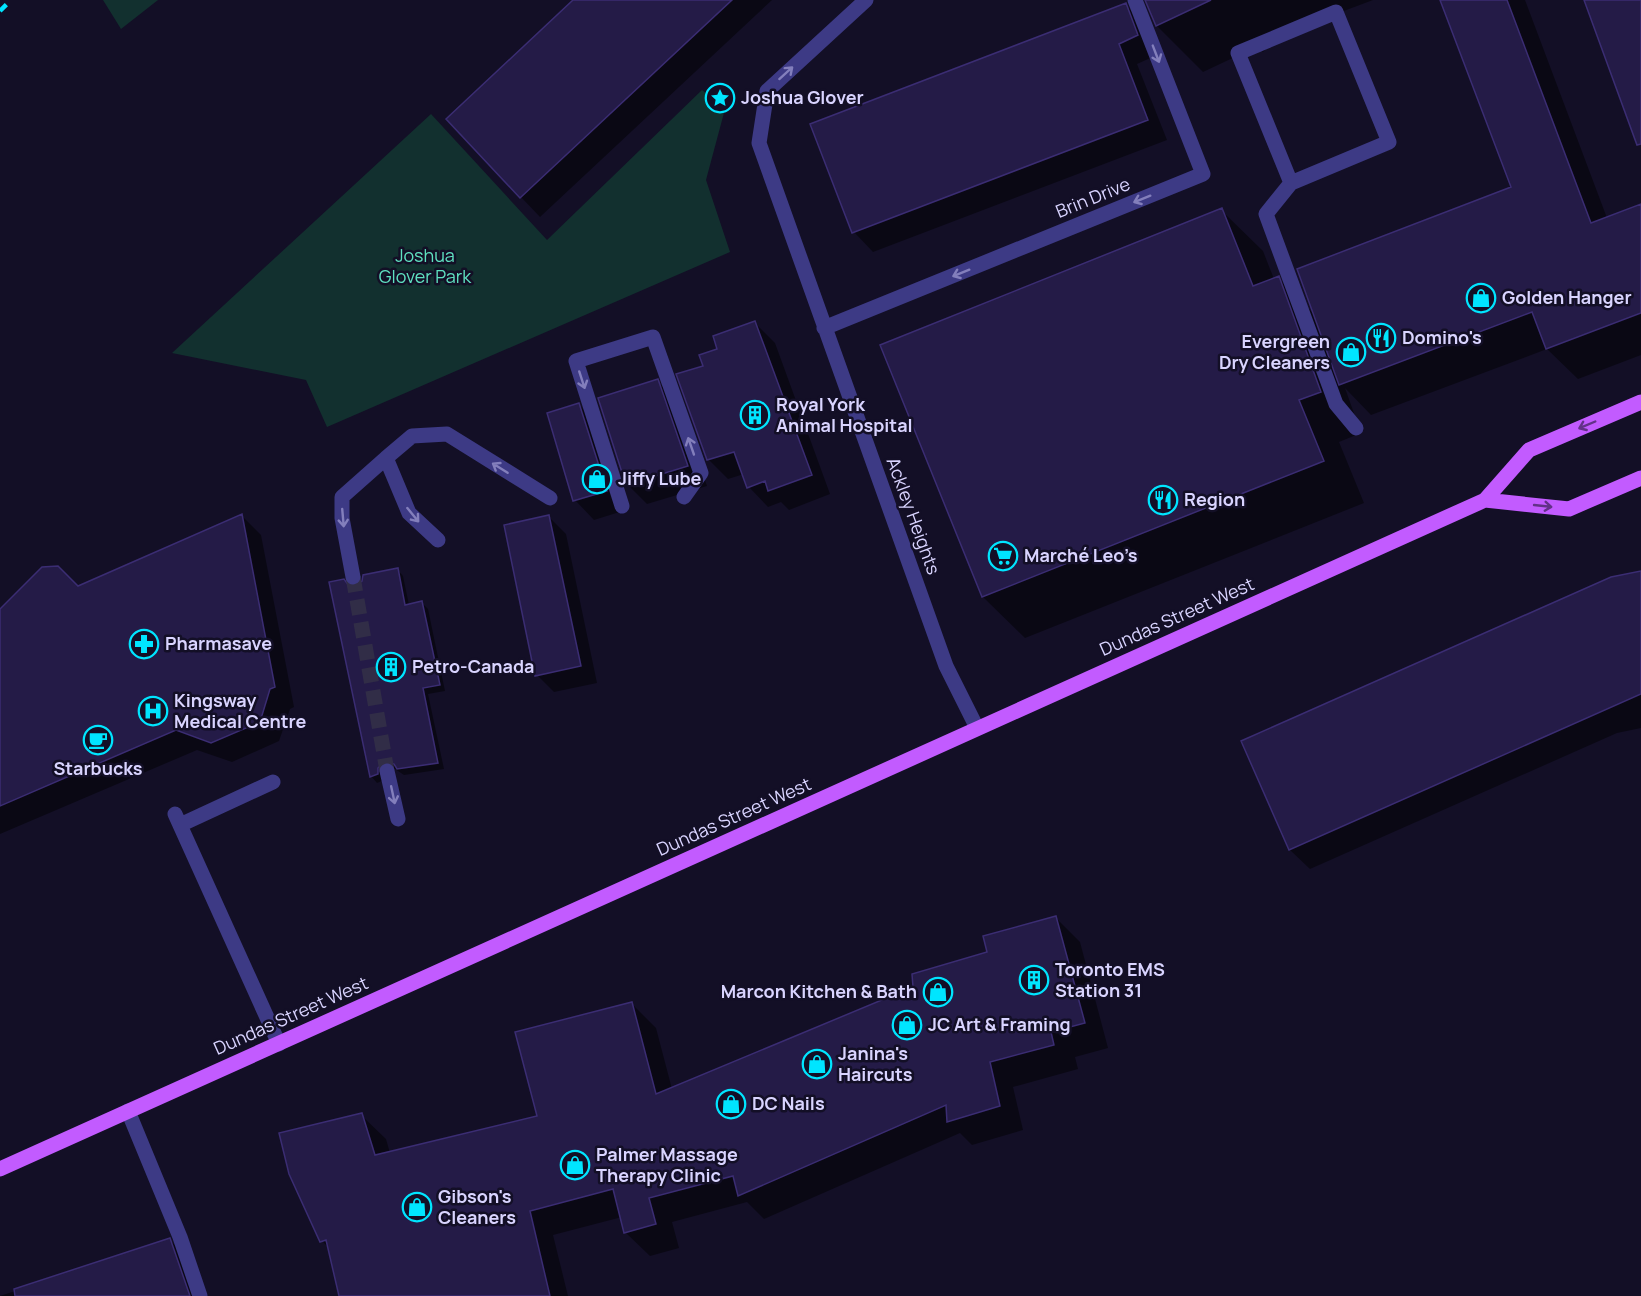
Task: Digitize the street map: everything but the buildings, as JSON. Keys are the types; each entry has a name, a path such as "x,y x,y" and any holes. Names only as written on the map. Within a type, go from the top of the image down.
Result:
{"main road":[{"name":"Dundas Street West","path":"0,1169 1485,500 1529,450 1641,402"},
{"path":"1485,500 1569,509 1641,478"}],"lane":[{"name":"Ackley Heights","path":"866,0 766,91 759,143 946,666 977,728"},
{"name":"Brin Drive","path":"824,328 1203,174 1135,0"},
{"path":"1291,183 1238,53 1336,12 1389,142 1291,183 1266,214 1336,404 1356,428"},
{"path":"622,506 576,361 653,337 701,473 684,497"},
{"path":"353,577 342,518 342,497 412,436 447,434 550,498"},
{"path":"386,458 410,513 438,540"},
{"path":"387,771 398,819"},
{"path":"273,782 177,819 279,1044"},
{"path":"128,1111 180,1237 201,1296"}],"green space":[{"path":"103,0 158,0 121,29"},
{"name":"Joshua Glover Park","path":"702,90 725,109 706,180 730,252 327,427 306,380 172,353 431,114 547,240"}],"tunnel":[{"path":"353,577 387,771"}],"railway":[{"path":"0,11 11,0"}],"place":[{"name":"Joshua Glover","path":"720,98"},
{"name":"Golden Hanger","path":"1481,298"},
{"name":"Domino's","path":"1381,338"},
{"name":"Evergreen Dry Cleaners","path":"1351,352"},
{"name":"Royal York Animal Hospital","path":"755,415"},
{"name":"Jiffy Lube","path":"597,479"},
{"name":"Region","path":"1163,500"},
{"name":"Marché Leo’s","path":"1003,556"},
{"name":"Pharmasave","path":"144,644"},
{"name":"Petro-Canada","path":"391,667"},
{"name":"Kingsway Medical Centre","path":"153,711"},
{"name":"Starbucks","path":"98,740"},
{"name":"Toronto EMS Station 31","path":"1034,980"},
{"name":"Marcon Kitchen & Bath","path":"938,992"},
{"name":"JC Art & Framing","path":"907,1025"},
{"name":"Janina's Haircuts","path":"817,1064"},
{"name":"DC Nails","path":"731,1104"},
{"name":"Palmer Massage Therapy Clinic","path":"575,1165"},
{"name":"Gibson's Cleaners","path":"417,1207"}]}
